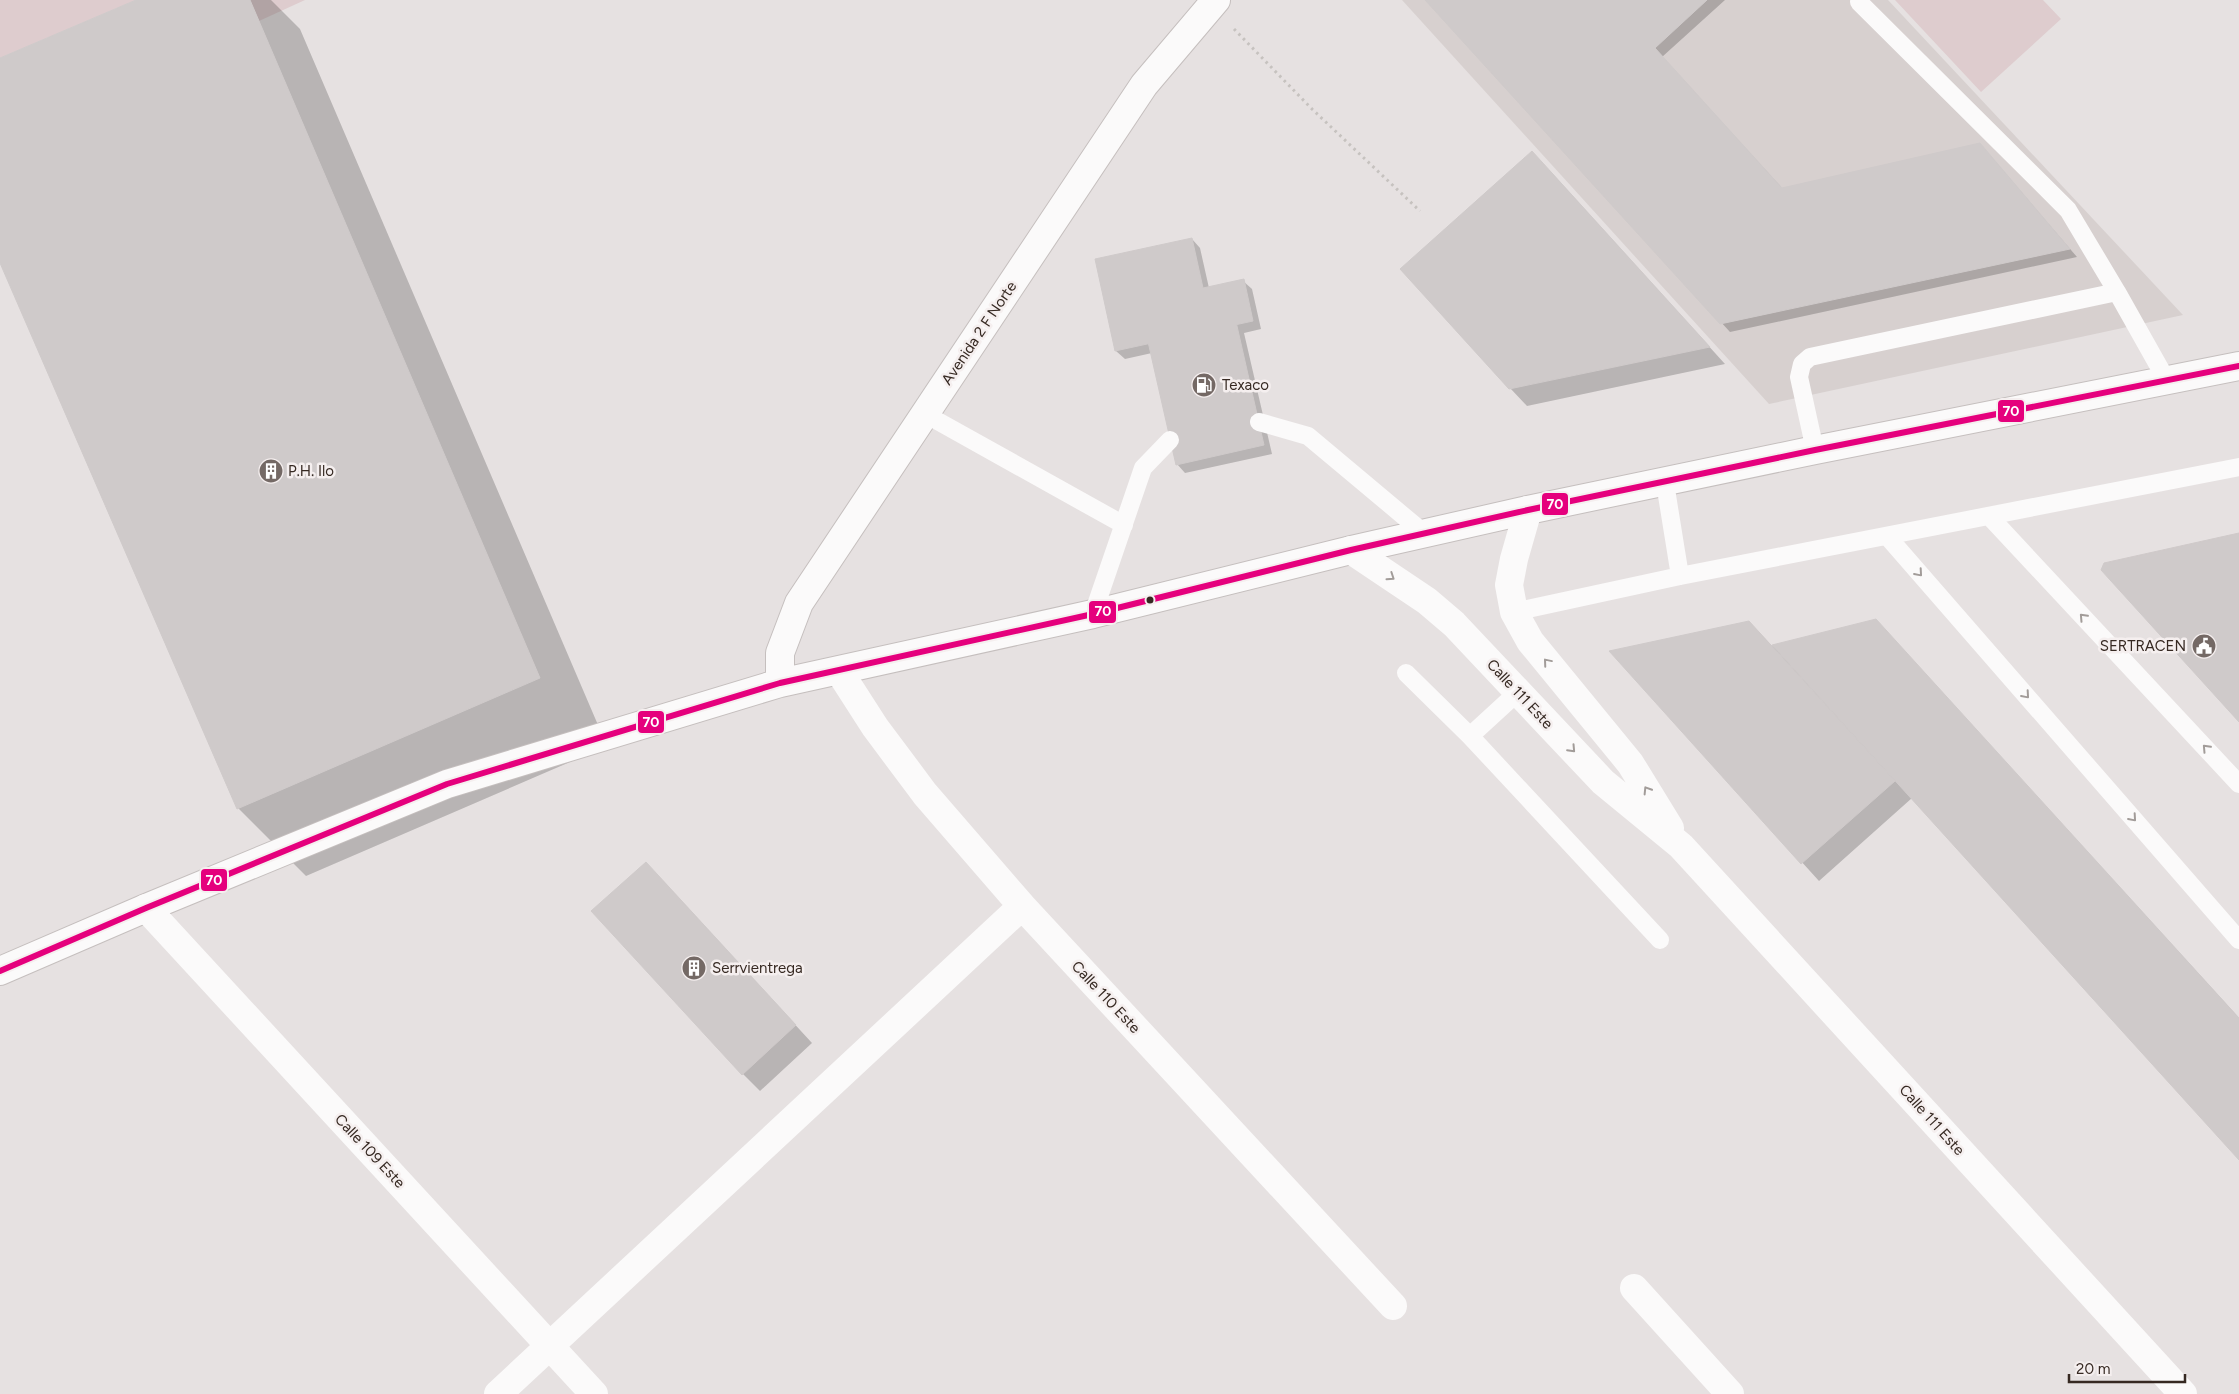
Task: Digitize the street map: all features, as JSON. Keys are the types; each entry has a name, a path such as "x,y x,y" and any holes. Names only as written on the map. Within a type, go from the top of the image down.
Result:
{"street":[{"name":"Avenida 2 F Norte","path":"780,683 780,653 799,603 1144,85 1213,3"},
{"path":"0,971 146,908 447,784 780,683 1093,614 1351,550 1528,510 1665,483 1815,450 2167,382 2239,366"},
{"name":"Calle 111 Este","path":"1528,510 1514,559 1509,585 1514,612 1530,641 1630,763 1681,846"},
{"name":"Calle 111 Este","path":"1351,550 1427,601 1454,624 1603,782 1681,846 2183,1394"},
{"name":"Calle 110 Este","path":"839,671 874,727 925,794 1022,906 1393,1306"},
{"path":"498,1394 1022,906"},
{"name":"Calle 109 Este","path":"146,908 594,1394"},
{"path":"1634,1288 1730,1394"}],"lane":[{"path":"1859,2 2068,210 2117,292 2167,382"},
{"path":"1815,450 1799,377 1802,364 1810,357 2117,292"},
{"path":"925,414 1124,525"},
{"path":"1259,422 1308,436 1425,534"},
{"path":"1093,614 1143,468 1170,440"},
{"path":"1514,612 1680,576 2239,467"},
{"path":"1665,483 1680,576"},
{"path":"1989,516 2239,784"},
{"path":"1887,536 2239,940"},
{"path":"1406,673 1470,736 1660,940"},
{"path":"1470,736 1518,692"}],"path":[{"path":"1213,3 1312,109 1420,211"}],"shaded area":[{"path":"0,0 136,0 0,58"},
{"path":"250,0 305,0 259,21"},
{"path":"1402,0 1888,0 2183,315 1769,404"},
{"path":"1895,0 2043,0 2061,19 1981,92"}],"building":[{"name":"P.H. Ilo","path":"136,0 250,0 540,678 237,809 0,263 0,58"},
{"path":"1425,0 1707,0 1655,48 1782,188 1980,143 2070,249 1720,324"},
{"path":"1532,151 1710,347 1509,389 1400,269"},
{"path":"1192,238 1203,288 1244,279 1253,321 1115,351 1095,259"},
{"name":"Texaco","path":"1232,304 1264,445 1176,465 1144,324"},
{"name":"SERTRACEN","path":"2239,533 2239,722 2101,570 2104,563"},
{"path":"1876,619 2239,1018 2239,1160 1772,645"},
{"path":"1749,621 1895,781 1801,864 1609,651"},
{"name":"Serrvientrega","path":"646,862 796,1025 742,1075 591,911"}],"transit line":[{"name":"70","path":"0,971 146,908 447,784 780,683 1093,614 1351,550 1528,510 1815,450 2239,366"}],"place":[{"name":"Texaco","path":"1204,385"},
{"name":"P.H. Ilo","path":"271,471"},
{"name":"SERTRACEN","path":"2204,646"},
{"name":"Serrvientrega","path":"694,968"}]}
